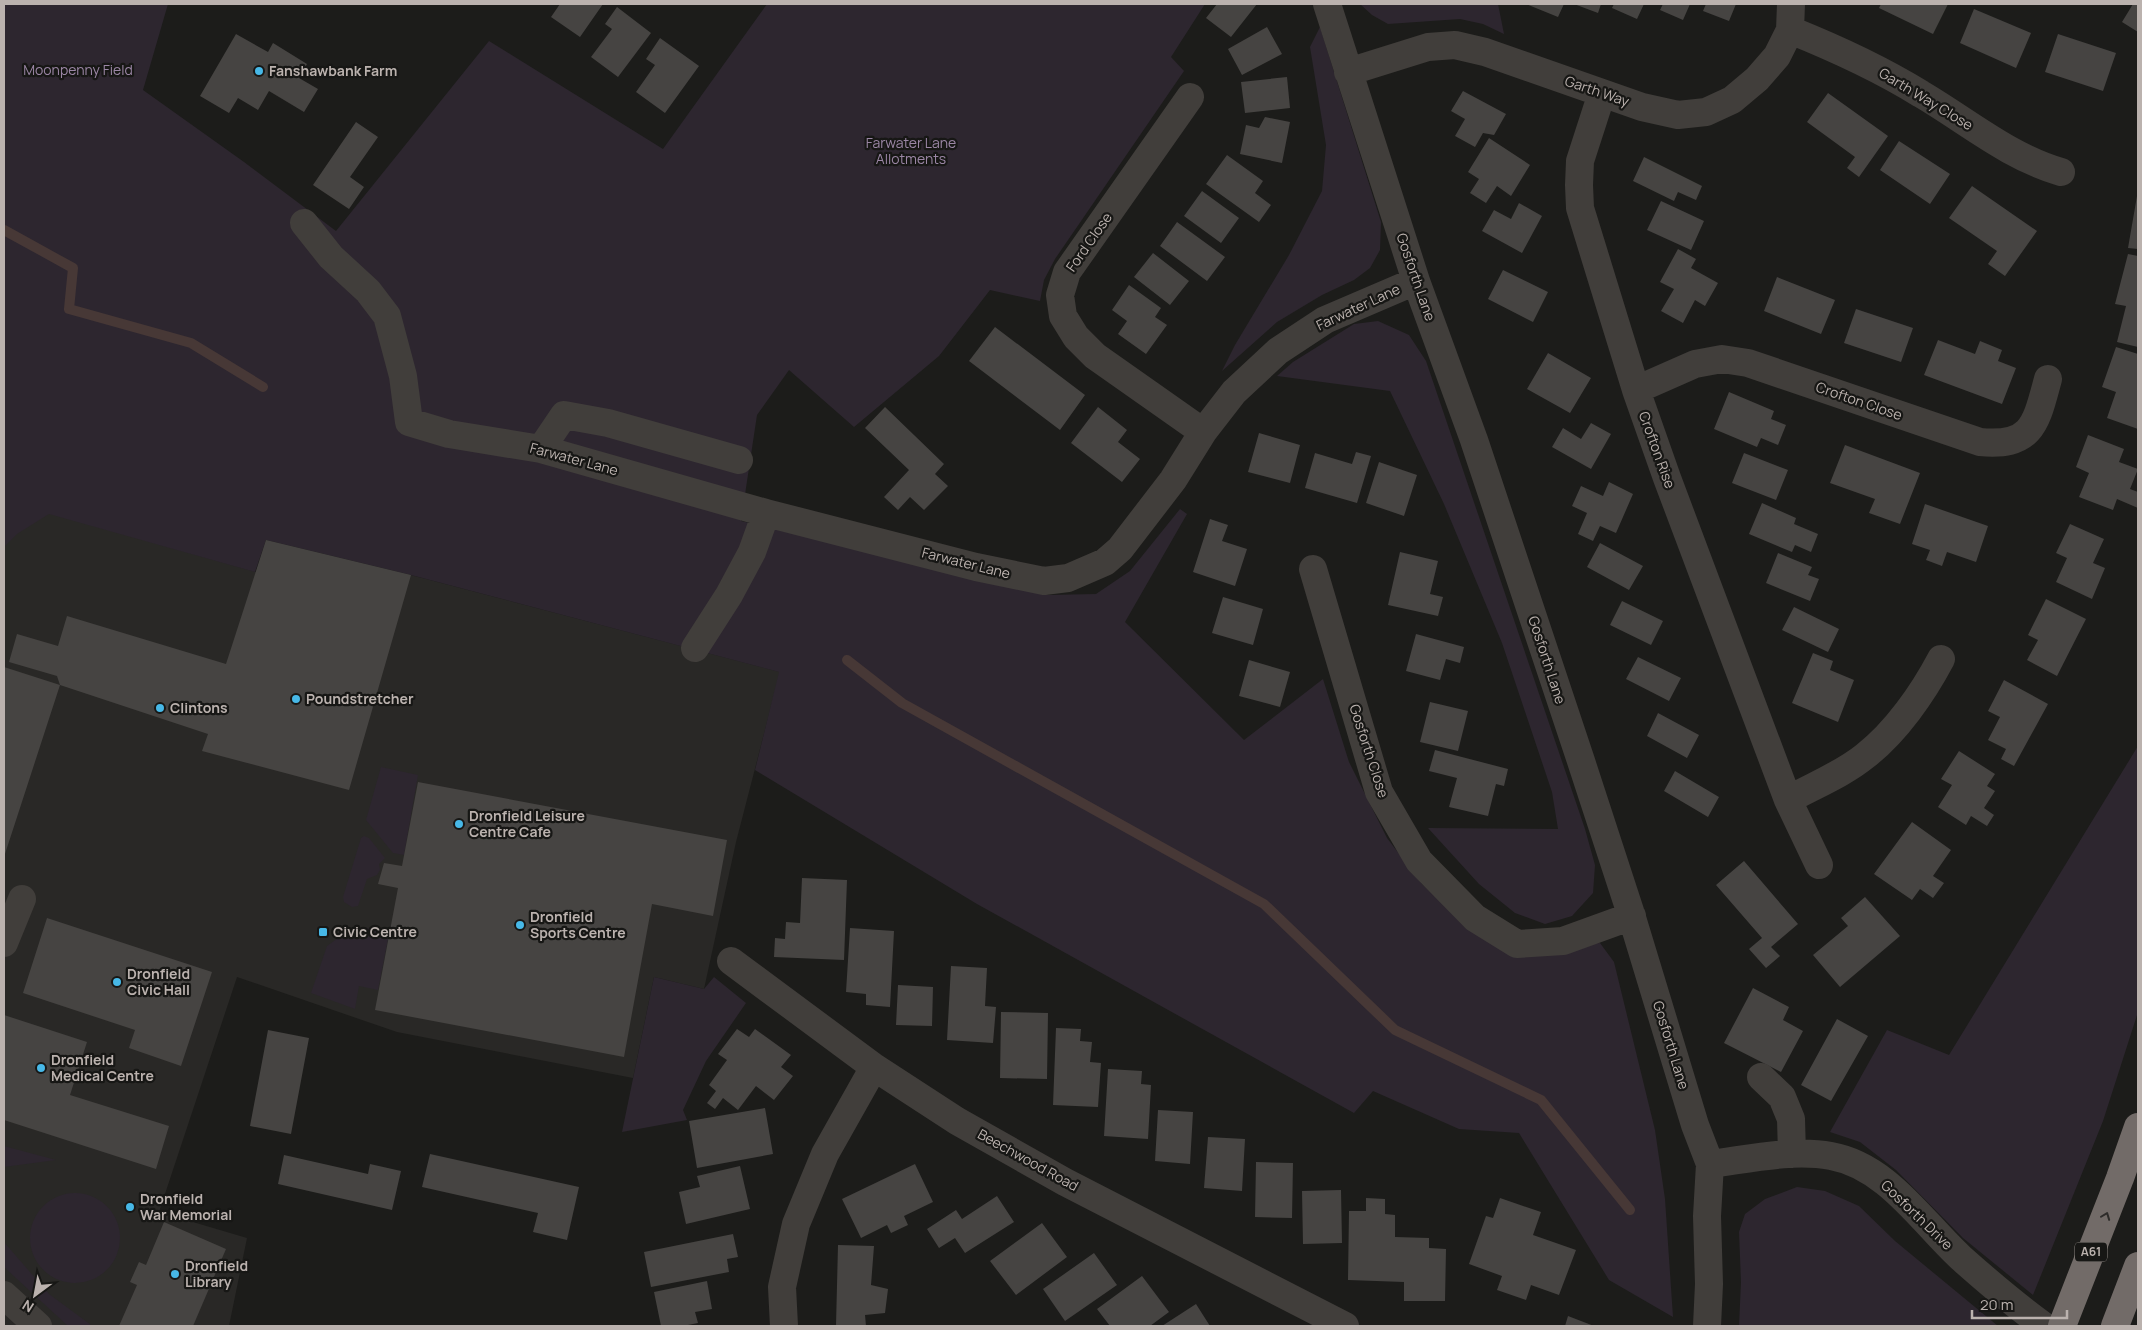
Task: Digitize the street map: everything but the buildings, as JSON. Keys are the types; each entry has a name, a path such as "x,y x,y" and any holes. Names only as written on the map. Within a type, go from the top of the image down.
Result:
{"highway":[{"name":"A61","path":"2062,1326 2138,1127"},
{"path":"2115,1326 2138,1266"}],"street":[{"name":"Gosforth Lane","path":"1326,4 1416,280 1474,440 1632,916 1695,1125 1710,1164 1707,1216 1710,1284 1707,1326"},
{"name":"Garth Way","path":"1348,72 1428,47 1455,44 1485,52 1642,107 1678,115 1706,112 1732,100 1757,78 1777,56 1790,17"},
{"name":"Garth Way Close","path":"1790,17 1845,52 1919,92 2016,155 2037,165 2061,172"},
{"name":"Crofton Rise","path":"1602,93 1580,161 1580,208 1636,390 1670,488 1788,800 1819,865"},
{"name":"Ford Close","path":"1190,97 1067,272 1060,295 1063,316 1076,338 1095,356 1203,432"},
{"name":"Farwater Lane","path":"304,223 331,257 368,292 387,316 403,376 410,422 450,434 541,449 766,514 976,567 1044,580 1068,578 1105,562 1120,549 1173,480 1203,432 1234,392 1278,351 1325,320 1416,280"},
{"name":"Crofton Close","path":"1636,390 1695,364 1722,360 1748,363 1980,442 1999,444 2015,441 2028,431 2038,415 2048,379"},
{"path":"541,449 564,416 608,423 739,460"},
{"path":"695,648 729,595 752,552 766,514"},
{"name":"Gosforth Close","path":"1313,569 1379,792 1419,860 1475,918 1516,944 1563,941 1632,916"},
{"path":"1788,800 1865,757 1907,712 1928,683 1941,659"},
{"path":"4,943 22,899"},
{"name":"Beechwood Road","path":"731,961 874,1067 957,1120 1065,1182 1345,1326"},
{"path":"784,1326 782,1287 796,1224 825,1154 874,1067"},
{"path":"1762,1077 1782,1096 1791,1119 1792,1154"},
{"name":"Gosforth Drive","path":"1710,1164 1792,1154 1831,1156 1859,1165 1889,1185 1961,1257 2044,1326"},
{"path":"4,1295 38,1326"}],"shaded area":[{"path":"4,500 256,572 266,540 411,575 780,672 736,842 704,989 654,977 633,1078 397,1032 237,977 159,1212 247,1238 229,1326 4,1326"}],"green space":[{"path":"4,4 168,4 143,90 336,231 489,41 663,149 767,4 1205,4 1171,57 1184,71 1055,259 1044,280 1040,301 990,290 939,356 854,427 789,370 757,415 741,521 1048,595 1096,594 1130,571 1180,509 1187,514 1125,622 1244,740 1323,679 1349,762 1387,838 1422,884 1460,920 1577,944 1600,943 1614,962 1655,1130 1665,1199 1673,1317 1609,1280 1519,1133 1459,1129 1373,1091 1354,1113 977,904 755,770 779,672 411,575 266,540 255,572 49,514 17,534 4,547"},
{"path":"1360,4 1498,4 1504,34 1483,24 1460,19 1388,24 1372,15"},
{"path":"1320,27 1381,222 1380,250 1370,268 1354,280 1322,295 1277,322 1222,371 1235,345 1289,255 1322,191 1326,145 1310,47"},
{"path":"1378,321 1409,335 1426,361 1585,829 1595,865 1593,893 1572,916 1545,924 1515,913 1479,884 1428,828 1558,829 1552,792 1502,643 1444,504 1390,391 1277,376 1293,362 1354,324"},
{"path":"2138,746 2138,1012 2103,1121 2033,1295 1963,1238 1896,1170 1860,1142 1830,1132 1887,1030 1949,1055"},
{"path":"381,767 418,775 404,855 393,853 366,820"},
{"path":"364,836 369,838 385,858 379,864 380,870 377,875 367,879 358,906 352,907 344,902 343,897 361,838"},
{"path":"362,927 383,930 389,934 378,990 359,986 355,1009 311,993 327,946 345,933"},
{"path":"654,977 704,989 714,977 746,1003 706,1061 683,1110 687,1120 622,1132"},
{"path":"4,1146 56,1160 4,1167"},
{"path":"1797,1187 1825,1191 1859,1206 1895,1241 1998,1326 1739,1326 1741,1282 1739,1232 1745,1214 1765,1199"},
{"path":"75,1193 92,1196 107,1206 117,1221 120,1238 117,1255 107,1270 92,1280 75,1283 58,1280 43,1270 33,1255 30,1238 33,1221 43,1206 58,1196"},
{"path":"4,1242 49,1294 91,1325 68,1326 4,1267"}],"waterway":[{"path":"4,230 73,268 69,309 191,343 263,387"},
{"path":"847,660 902,703 1264,904 1395,1030 1541,1100 1630,1210"}],"place":[{"name":"Fanshawbank Farm","path":"259,71"},
{"name":"Poundstretcher","path":"296,699"},
{"name":"Clintons","path":"160,708"},
{"name":"Dronfield Leisure Centre Cafe","path":"459,824"},
{"name":"Dronfield Sports Centre","path":"520,925"},
{"name":"Civic Centre","path":"323,932"},
{"name":"Dronfield Civic Hall","path":"117,982"},
{"name":"Dronfield Medical Centre","path":"41,1068"},
{"name":"Dronfield War Memorial","path":"130,1207"},
{"name":"Dronfield Library","path":"175,1274"}],"park label":[{"name":"Moonpenny Field","path":"78,70"},
{"name":"Farwater Lane Allotments","path":"911,152"}]}
